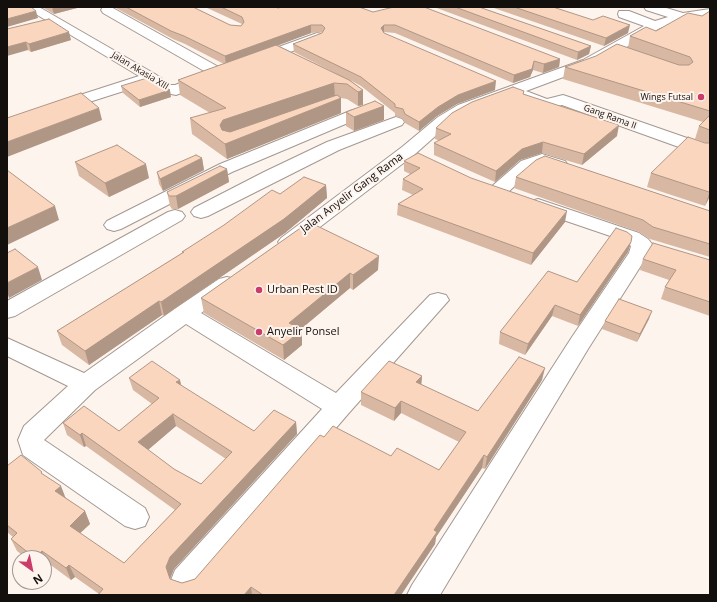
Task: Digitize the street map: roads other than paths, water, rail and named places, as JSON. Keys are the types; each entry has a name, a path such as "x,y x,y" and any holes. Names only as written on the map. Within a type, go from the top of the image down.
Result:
{"street":[{"name":"Jalan Akasia XIII","path":"30,7 150,77 162,86 173,91 317,37"},
{"path":"650,7 682,17"},
{"path":"107,10 219,73"},
{"name":"Jalan Anyelir Gang Rama","path":"274,252 414,145 444,120 464,108 576,67 609,52 655,25 682,17 710,13"},
{"path":"624,14 655,25"},
{"path":"38,24 53,20"},
{"path":"279,52 299,62"},
{"path":"555,59 576,67"},
{"path":"55,108 150,77"},
{"name":"Gang Rama II","path":"491,81 545,104 563,100 707,152"},
{"path":"114,225 226,168 356,114 371,103 396,122 428,161"},
{"path":"341,104 356,114"},
{"path":"202,212 270,176 334,146 396,122"},
{"path":"423,595 580,343 639,252 652,248 632,237 490,188 504,183 527,165 542,159 572,169"},
{"path":"7,311 175,216"},
{"path":"136,517 32,446 31,440 34,433 86,384 184,313 242,274"},
{"path":"186,580 339,407 438,300"},
{"path":"184,313 339,407"},
{"path":"12,354 86,384"}],"place":[{"name":"Wings Futsal","path":"701,97"},
{"name":"Urban Pest ID","path":"259,290"},
{"name":"Anyelir Ponsel","path":"259,332"}]}
